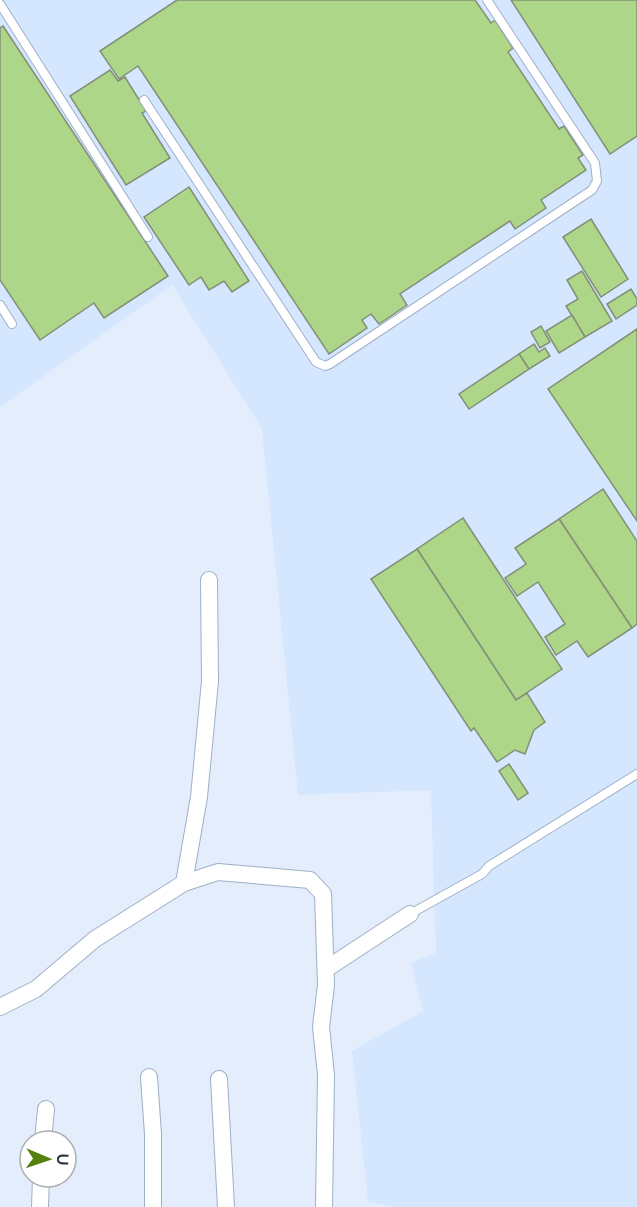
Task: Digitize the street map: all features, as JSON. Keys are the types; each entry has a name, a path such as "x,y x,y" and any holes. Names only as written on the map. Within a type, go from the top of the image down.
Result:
{"street":[{"path":"184,884 199,797 210,681 209,580"},
{"path":"0,1007 36,989 95,939 184,884 218,872 310,880 323,894 326,969 325,1007 321,1027 326,1075 324,1207"},
{"path":"326,969 410,914"},
{"path":"149,1077 153,1134 153,1207"},
{"path":"219,1079 226,1207"},
{"path":"44,1129 46,1109"},
{"path":"40,1207 41,1189"}],"lane":[{"path":"144,100 316,362 325,366 592,190 597,181 595,164 487,0"},
{"path":"0,4 148,237"},
{"path":"0,305 12,324"},
{"path":"410,914 465,881 482,874 497,861 637,774"}],"shaded area":[{"path":"0,0 637,0 637,1207 392,1207 368,1201 352,1051 423,1011 411,963 436,953 431,790 298,795 262,429 172,285 0,407"}],"building":[{"path":"177,0 475,0 491,23 495,20 513,48 508,52 559,129 564,126 583,155 578,158 586,170 541,200 546,208 515,229 510,221 400,294 407,305 379,324 371,314 362,320 367,328 329,354 138,66 119,79 100,51"},
{"path":"511,0 637,0 637,136 610,154"},
{"path":"3,26 168,276 104,318 94,303 40,340 0,280 0,28"},
{"path":"110,70 118,81 125,77 146,111 142,113 170,158 126,185 70,96"},
{"path":"189,187 249,281 232,292 224,281 209,290 201,277 189,285 144,217"},
{"path":"591,219 628,279 601,297 563,237"},
{"path":"582,271 612,321 585,337 566,306 578,299 567,280"},
{"path":"631,289 637,299 637,305 616,319 607,304"},
{"path":"572,315 585,337 559,353 546,331"},
{"path":"541,326 550,342 540,348 531,332"},
{"path":"637,329 637,521 548,389"},
{"path":"534,344 539,352 545,348 550,356 529,369 519,354"},
{"path":"519,354 529,369 469,409 459,394"},
{"path":"603,489 637,541 637,624 632,628 559,519"},
{"path":"463,518 562,669 516,700 417,549"},
{"path":"559,519 632,628 588,657 577,641 556,655 545,637 565,624 538,582 517,596 505,578 526,564 515,548"},
{"path":"417,549 516,700 527,693 545,722 534,730 525,754 515,750 497,762 474,728 471,731 371,579"},
{"path":"509,764 528,793 518,800 499,771"}]}
